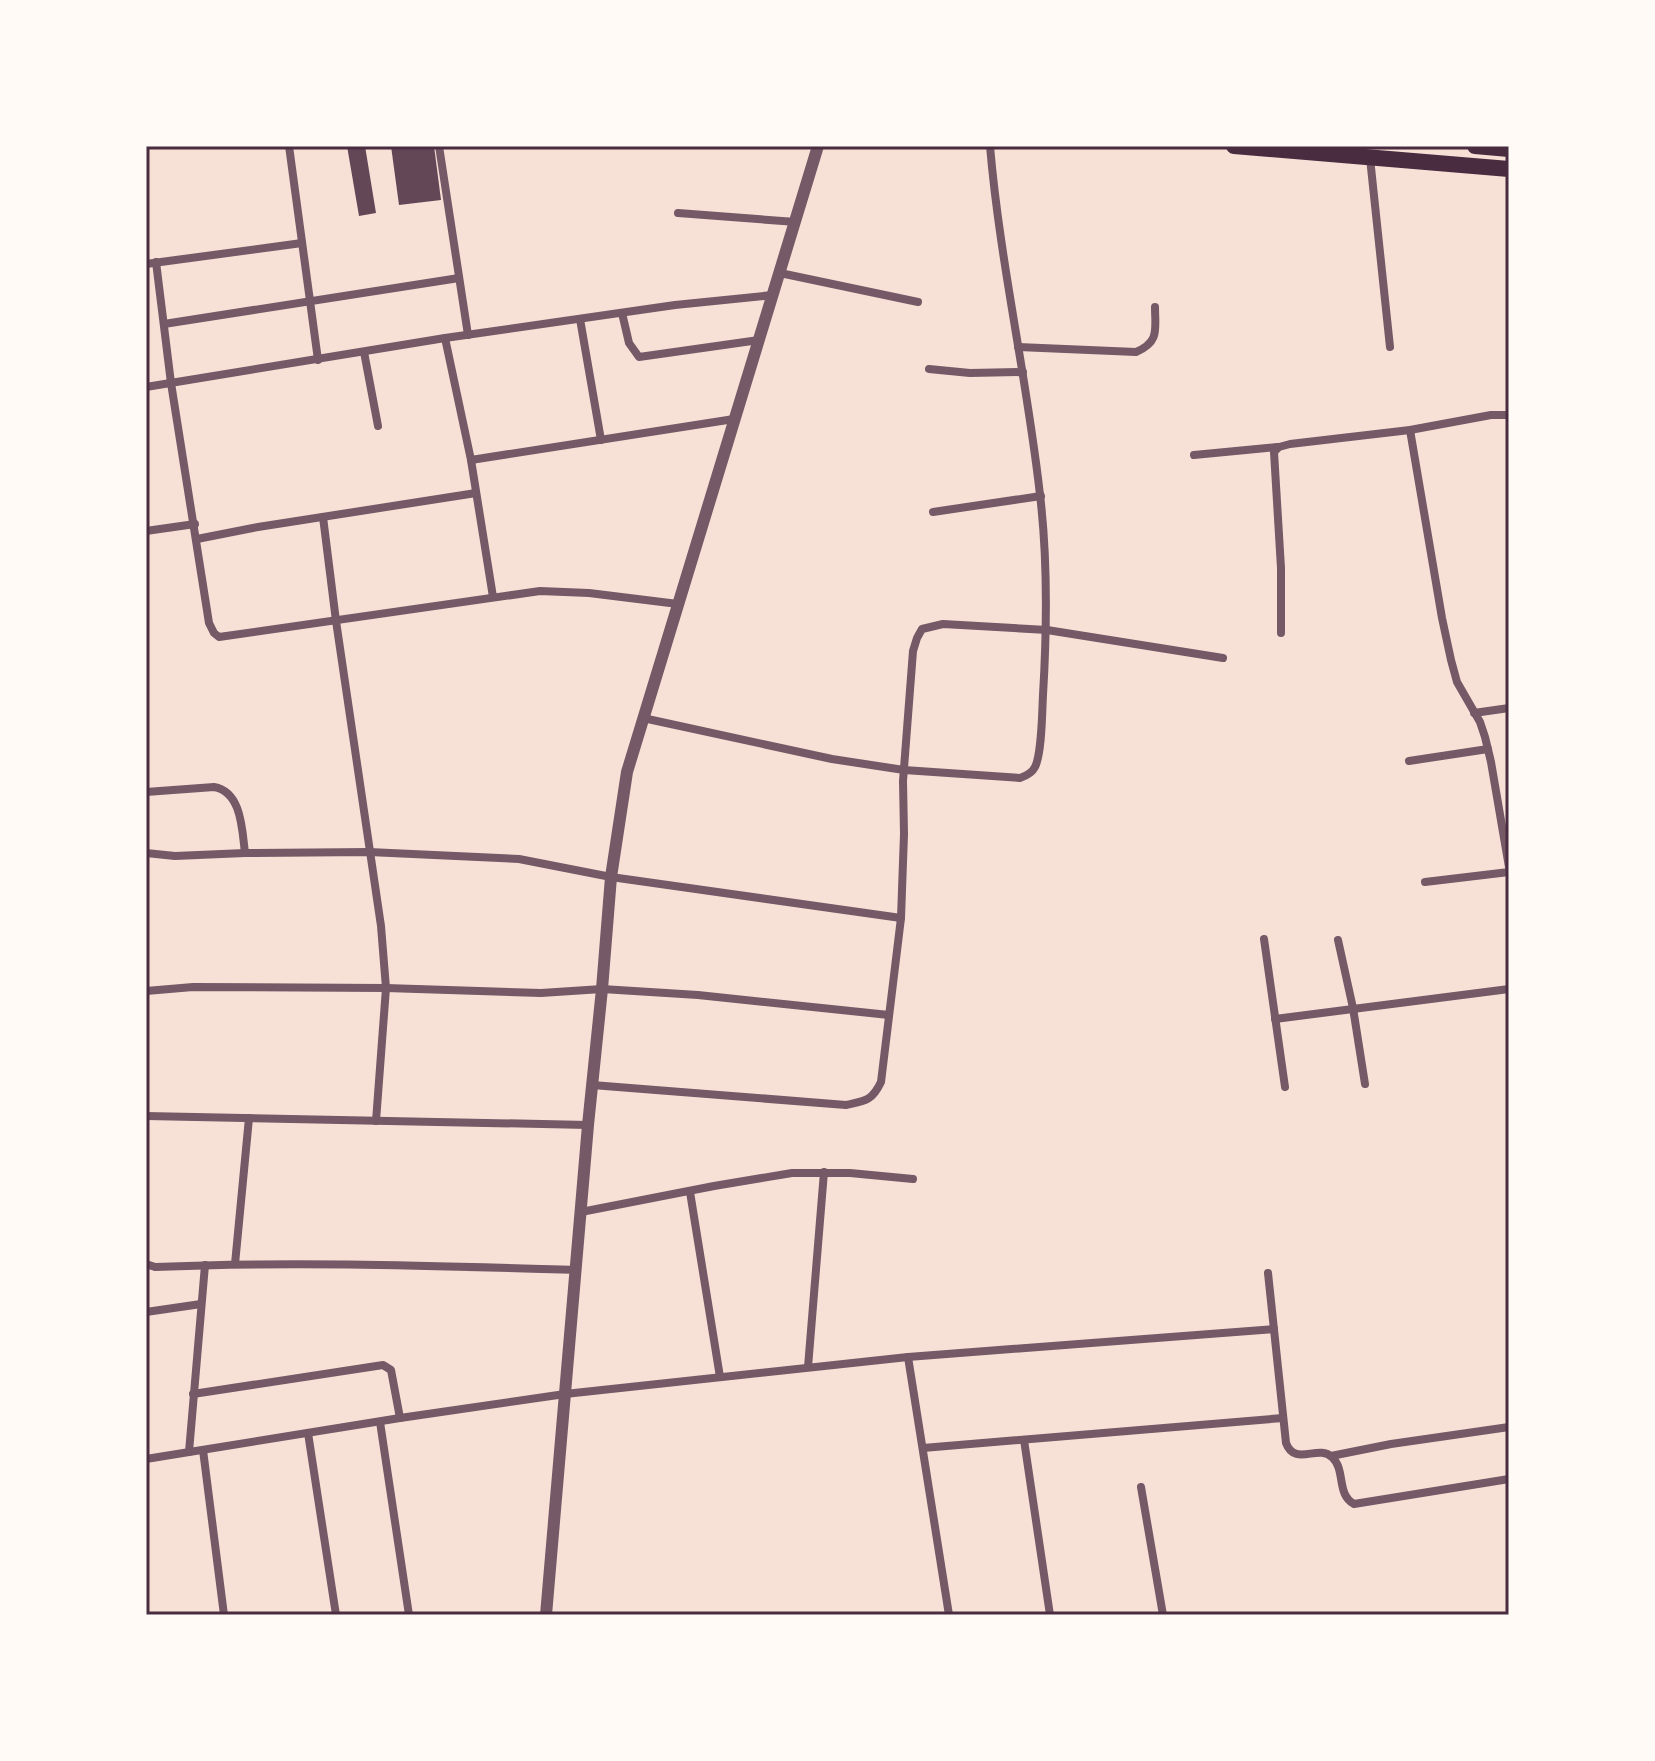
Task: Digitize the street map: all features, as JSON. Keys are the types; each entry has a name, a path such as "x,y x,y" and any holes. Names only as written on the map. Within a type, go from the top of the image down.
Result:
{"highway":[{"path":"1234,146 1509,169"},
{"path":"1475,146 1509,149"}],"street":[{"path":"289,146 318,360"},
{"path":"439,146 468,335"},
{"path":"546,1615 611,877 627,772 818,146"},
{"path":"643,718 832,759 904,770 1020,778 1035,767 1042,719 1047,630 1044,536 1041,496 990,146"},
{"path":"1370,157 1390,347"},
{"path":"678,213 796,222"},
{"path":"302,243 151,263 164,324 209,623 214,633 219,637 540,591 678,604"},
{"path":"780,273 918,302"},
{"path":"164,324 459,278"},
{"path":"146,387 445,338 773,295"},
{"path":"1018,347 1136,352 1153,341 1155,307"},
{"path":"622,313 629,343 639,357 759,340"},
{"path":"580,319 601,440"},
{"path":"445,338 471,460 493,597"},
{"path":"364,352 378,426"},
{"path":"929,369 970,373 1023,372"},
{"path":"1194,455 1279,447 1410,430 1491,415 1509,415"},
{"path":"471,460 734,419"},
{"path":"1410,430 1451,660 1457,682 1480,722 1488,749 1509,870 1425,882"},
{"path":"1279,447 1273,458 1281,568 1281,633"},
{"path":"197,539 476,493"},
{"path":"933,512 1041,496"},
{"path":"323,517 381,926 386,988 376,1121"},
{"path":"146,531 195,524"},
{"path":"592,1085 832,1105 865,1101 875,1094 881,1082 901,918 904,770 913,651 922,629 943,624 1047,630 1223,658"},
{"path":"1474,713 1509,708"},
{"path":"1409,761 1488,749"},
{"path":"146,792 214,787 230,794 235,802 245,853"},
{"path":"146,853 175,856 369,852 519,859 611,877 901,918"},
{"path":"1264,939 1285,1087"},
{"path":"1338,940 1365,1084"},
{"path":"146,991 193,987 541,993 602,989 698,995 889,1015"},
{"path":"1275,1019 1509,989"},
{"path":"146,1116 588,1125"},
{"path":"235,1264 249,1118"},
{"path":"581,1212 792,1173 824,1172 913,1179"},
{"path":"808,1367 824,1172"},
{"path":"690,1192 720,1377"},
{"path":"146,1264 155,1267 366,1264 576,1270"},
{"path":"189,1452 205,1265"},
{"path":"1268,1273 1286,1443 1293,1454 1331,1456 1509,1427"},
{"path":"146,1312 201,1304"},
{"path":"146,1459 565,1394 908,1357 1274,1329"},
{"path":"908,1357 949,1615"},
{"path":"193,1394 383,1365 391,1370 400,1418"},
{"path":"923,1448 1283,1418"},
{"path":"380,1422 409,1615"},
{"path":"308,1433 336,1615"},
{"path":"1024,1440 1050,1615"},
{"path":"203,1450 224,1615"},
{"path":"1331,1456 1345,1497 1354,1504 1509,1479"},
{"path":"1141,1487 1163,1615"}],"building":[{"path":"347,146 365,146 376,213 359,216"},
{"path":"391,146 434,146 441,200 399,205"}]}
